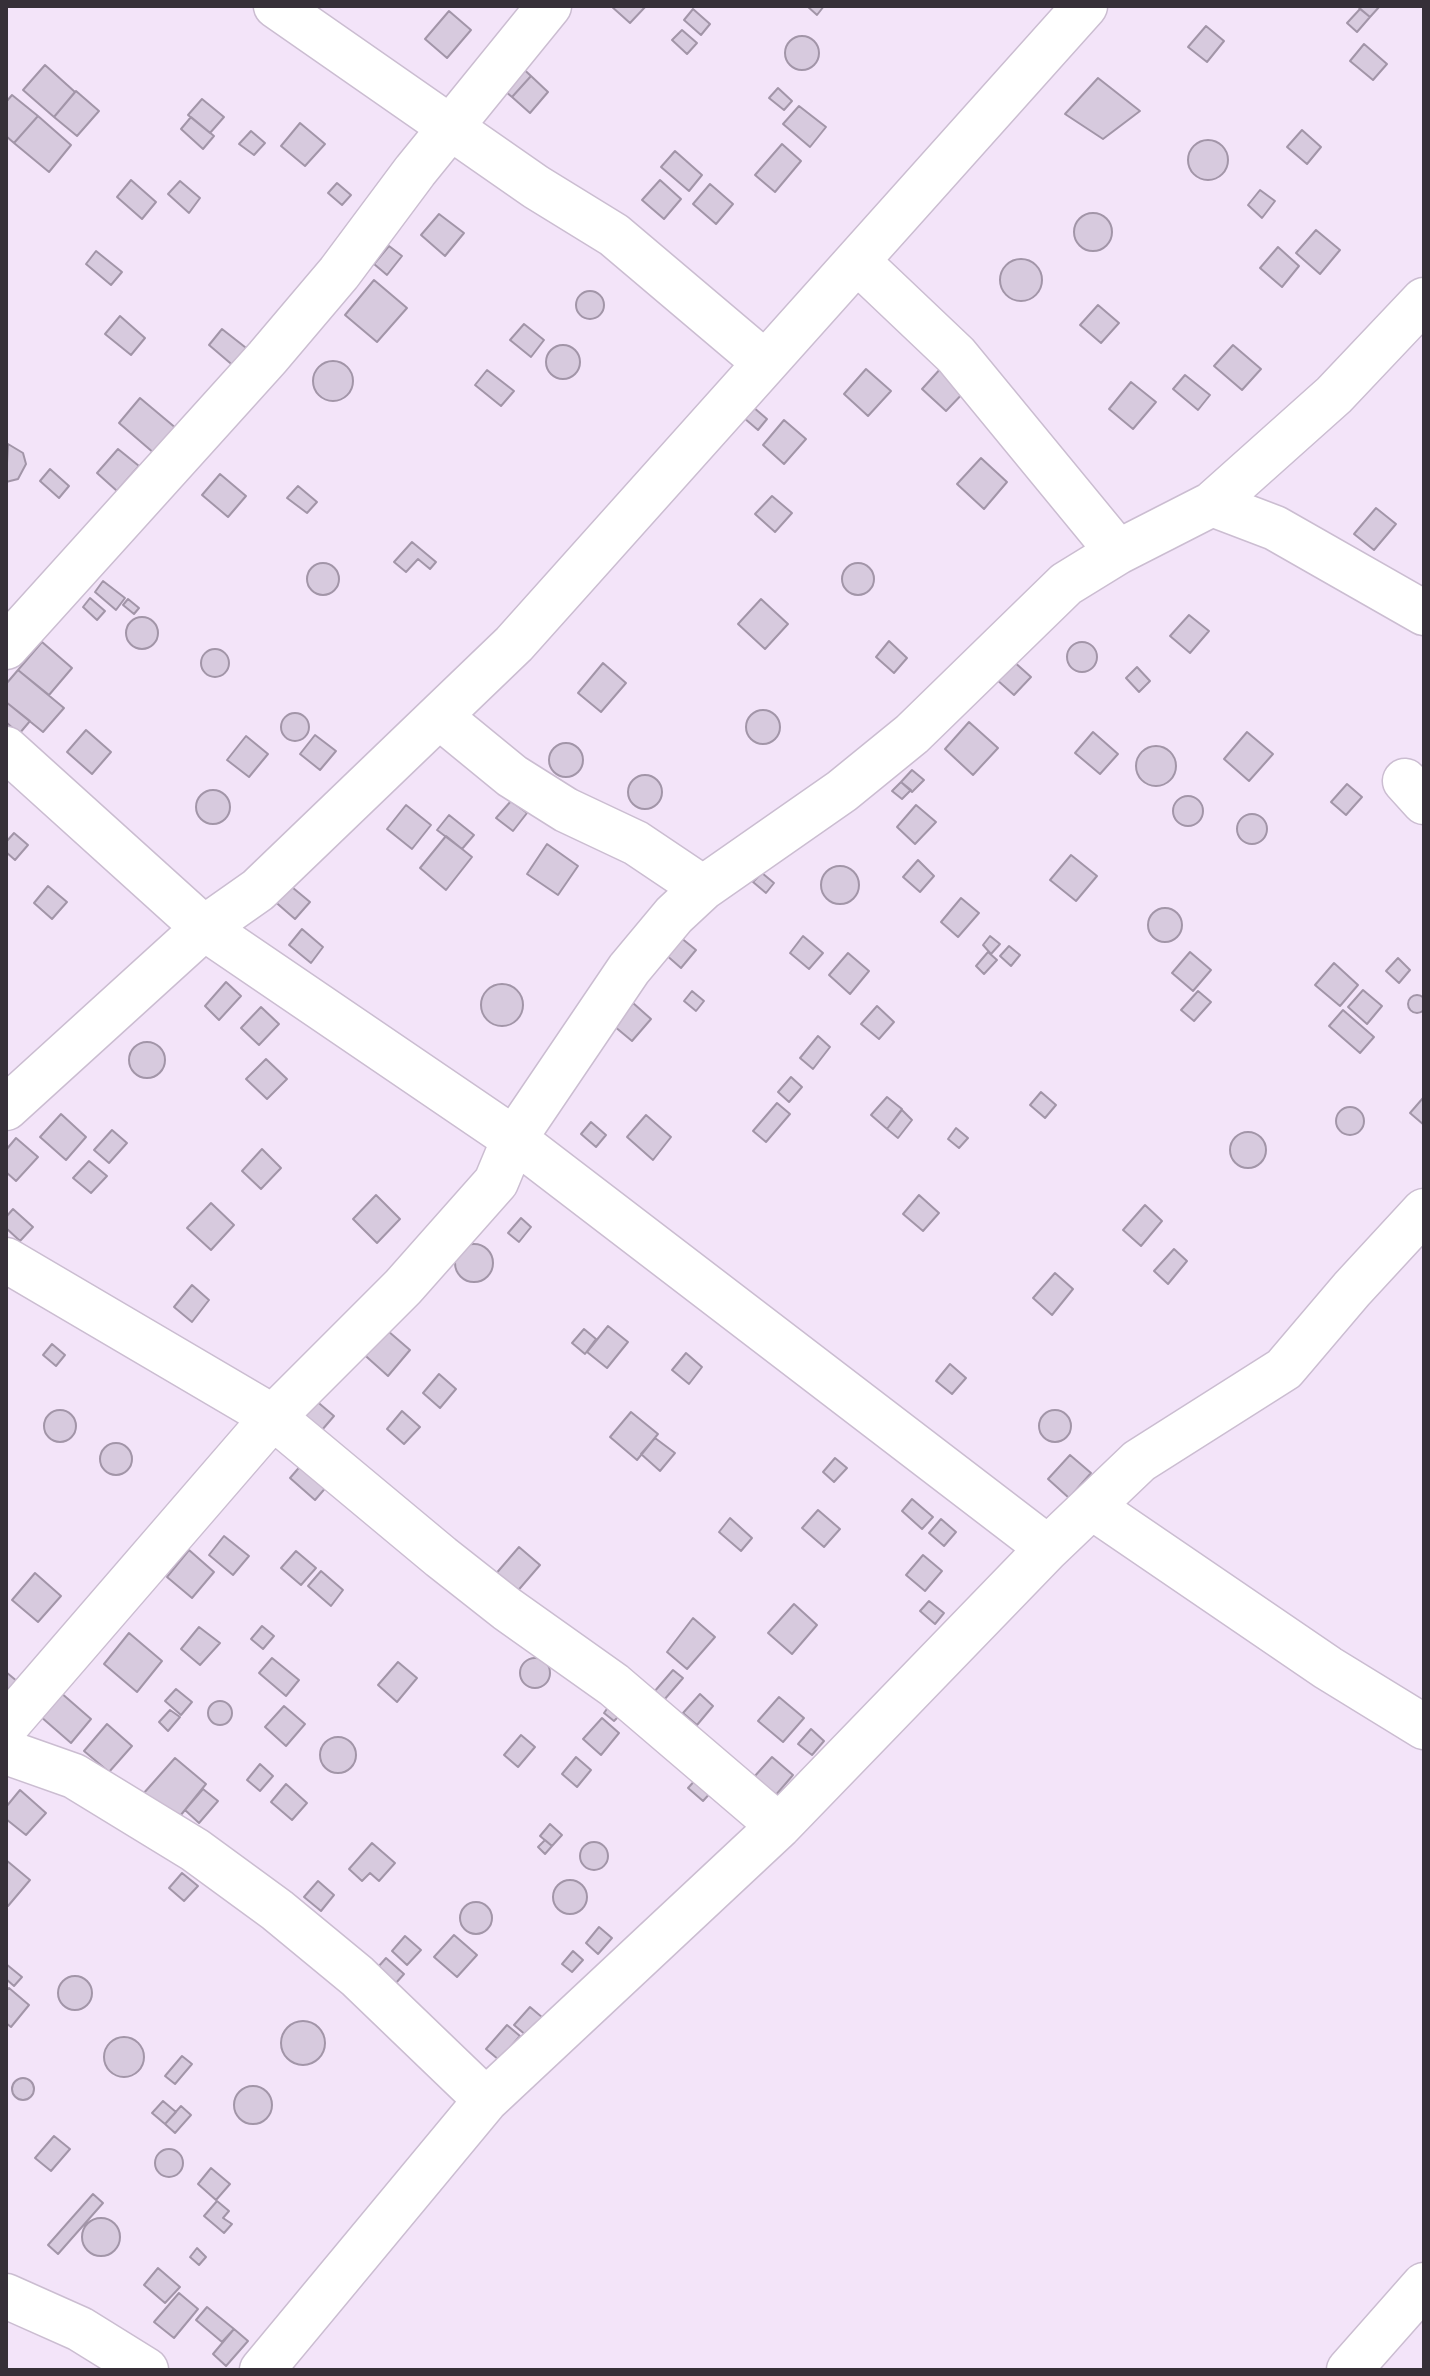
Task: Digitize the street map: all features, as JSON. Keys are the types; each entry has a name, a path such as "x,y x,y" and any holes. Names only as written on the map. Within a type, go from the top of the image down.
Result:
{"street":[{"path":"276,6 536,187 614,235 764,362"},
{"path":"6,647 267,358 339,273 451,126 549,6"},
{"path":"6,1108 204,928 258,890 525,633 857,261 1068,11"},
{"path":"857,261 956,355 1118,552"},
{"path":"6,1726 273,1417 403,1287 496,1182 514,1139 629,969 674,915 703,888 842,791 912,734 1066,584 1118,552 1212,504 1334,395 1424,300"},
{"path":"1212,504 1275,528 1424,613"},
{"path":"440,717 512,776 566,810 636,843 703,888"},
{"path":"6,749 204,928 514,1139 1048,1548"},
{"path":"262,2370 486,2100 779,1826 1048,1548 1139,1461 1284,1369 1424,1211"},
{"path":"6,1260 273,1417 507,1609 614,1685 779,1826"},
{"path":"1092,1507 1328,1668 1424,1727"},
{"path":"6,1752 74,1776 195,1850 265,1901 357,1976 486,2100"},
{"path":"1349,2370 1424,2285"},
{"path":"6,2296 80,2329 146,2370"}],"building":[{"path":"611,6 646,6 630,23"},
{"path":"807,6 824,6 817,15"},
{"path":"1357,6 1380,6 1370,17"},
{"path":"693,9 710,24 701,35 684,20"},
{"path":"1360,9 1370,17 1357,32 1347,23"},
{"path":"449,11 471,30 447,58 425,39"},
{"path":"1206,26 1224,41 1207,62 1188,47"},
{"path":"682,30 697,43 687,54 672,40"},
{"path":"802,36 814,41 819,53 814,65 802,70 790,65 785,53 790,41"},
{"path":"1364,44 1387,64 1373,80 1350,61"},
{"path":"518,64 531,76 512,97 499,86"},
{"path":"45,65 75,92 54,117 23,90"},
{"path":"531,76 548,92 530,113 512,97"},
{"path":"1098,78 1140,111 1103,139 1065,114"},
{"path":"778,88 792,101 784,110 769,98"},
{"path":"76,91 99,111 77,136 54,117"},
{"path":"12,95 38,116 14,143 6,136 6,102"},
{"path":"202,99 224,117 210,133 188,115"},
{"path":"799,106 826,127 810,147 783,124"},
{"path":"38,116 71,145 49,172 14,143"},
{"path":"191,117 214,136 203,149 181,129"},
{"path":"300,123 325,144 305,166 281,146"},
{"path":"1302,130 1321,147 1307,164 1287,147"},
{"path":"251,131 265,143 254,155 239,144"},
{"path":"1208,140 1222,146 1228,160 1222,174 1208,180 1194,174 1188,160 1194,146"},
{"path":"782,144 801,161 775,192 755,175"},
{"path":"675,151 702,175 689,191 661,167"},
{"path":"131,180 156,202 142,219 117,197"},
{"path":"660,180 681,199 664,219 642,200"},
{"path":"180,181 200,198 189,213 168,194"},
{"path":"337,183 351,195 342,205 328,193"},
{"path":"710,184 733,204 716,224 693,204"},
{"path":"1260,190 1275,201 1262,218 1248,205"},
{"path":"1093,213 1106,219 1112,232 1106,245 1093,251 1080,245 1074,232 1080,219"},
{"path":"439,214 464,233 445,256 421,235"},
{"path":"1316,230 1340,250 1320,274 1296,253"},
{"path":"389,246 402,256 387,275 374,264"},
{"path":"1278,247 1299,266 1282,287 1260,268"},
{"path":"96,251 122,272 111,285 86,264"},
{"path":"1021,259 1036,265 1042,280 1036,295 1021,301 1006,295 1000,280 1006,265"},
{"path":"374,280 407,308 377,342 345,315"},
{"path":"590,291 600,295 604,305 600,315 590,319 580,315 576,305 580,295"},
{"path":"1098,305 1119,323 1101,343 1080,325"},
{"path":"120,316 145,338 131,355 105,334"},
{"path":"524,324 544,340 531,357 510,340"},
{"path":"222,329 250,351 236,368 209,345"},
{"path":"563,345 575,350 580,362 575,374 563,379 551,374 546,362 551,350"},
{"path":"1233,345 1261,369 1242,390 1214,366"},
{"path":"333,361 347,367 353,381 347,395 333,401 319,395 313,381 319,367"},
{"path":"942,367 967,389 946,411 922,389"},
{"path":"866,369 891,391 868,416 844,394"},
{"path":"487,370 514,391 501,406 475,385"},
{"path":"1185,375 1210,395 1198,410 1173,389"},
{"path":"1131,382 1156,402 1133,429 1109,409"},
{"path":"140,398 177,429 155,454 119,423"},
{"path":"753,407 767,419 758,430 744,418"},
{"path":"784,420 806,439 784,464 763,445"},
{"path":"8,444 23,453 26,464 18,479 6,482"},
{"path":"118,449 139,466 117,491 97,473"},
{"path":"981,458 1007,482 984,509 957,484"},
{"path":"50,469 69,486 59,498 40,481"},
{"path":"220,474 246,496 228,517 202,495"},
{"path":"298,486 317,502 307,513 287,498"},
{"path":"772,496 792,513 775,532 755,514"},
{"path":"1376,508 1396,524 1374,550 1354,534"},
{"path":"412,542 436,562 430,569 418,559 406,572 394,562"},
{"path":"323,563 334,568 339,579 334,590 323,595 312,590 307,579 312,568"},
{"path":"858,563 869,568 874,579 869,590 858,595 847,590 842,579 847,568"},
{"path":"103,581 125,598 116,610 95,592"},
{"path":"90,598 105,611 97,620 83,607"},
{"path":"128,599 139,608 134,614 123,605"},
{"path":"761,599 788,624 765,649 738,624"},
{"path":"1189,615 1209,631 1190,653 1170,636"},
{"path":"142,617 154,621 158,633 154,645 142,649 130,645 126,633 130,621"},
{"path":"889,641 907,658 894,673 876,657"},
{"path":"42,642 72,668 49,695 18,670"},
{"path":"1082,642 1093,646 1097,657 1093,668 1082,672 1071,668 1067,657 1071,646"},
{"path":"215,649 225,653 229,663 225,673 215,677 205,673 201,663 205,653"},
{"path":"1012,660 1031,677 1014,695 996,679"},
{"path":"603,663 626,683 601,712 578,693"},
{"path":"1137,667 1150,681 1139,692 1126,678"},
{"path":"18,670 64,708 43,732 6,702 6,684"},
{"path":"6,702 30,721 19,734 6,722"},
{"path":"763,710 775,715 780,727 775,739 763,744 751,739 746,727 751,715"},
{"path":"295,713 305,717 309,727 305,737 295,741 285,737 281,727 285,717"},
{"path":"969,722 998,748 973,775 945,749"},
{"path":"86,730 111,752 92,774 67,752"},
{"path":"1093,732 1118,754 1100,774 1075,753"},
{"path":"1247,732 1273,754 1249,781 1224,759"},
{"path":"315,735 336,751 320,770 300,754"},
{"path":"246,736 268,754 249,777 227,760"},
{"path":"566,743 578,748 583,760 578,772 566,777 554,772 549,760 554,748"},
{"path":"1156,746 1170,752 1176,766 1170,780 1156,786 1142,780 1136,766 1142,752"},
{"path":"912,770 924,780 912,792 901,782"},
{"path":"645,775 657,780 662,792 657,804 645,809 633,804 628,792 633,780"},
{"path":"901,782 911,790 902,799 892,791"},
{"path":"1347,784 1362,797 1346,815 1331,802"},
{"path":"213,790 225,795 230,807 225,819 213,824 201,819 196,807 201,795"},
{"path":"1188,796 1198,801 1203,811 1198,821 1188,826 1178,821 1173,811 1178,801"},
{"path":"511,801 527,813 513,831 496,818"},
{"path":"406,805 431,825 412,849 387,829"},
{"path":"916,805 936,822 915,844 897,827"},
{"path":"1252,814 1263,818 1267,829 1263,840 1252,844 1241,840 1237,829 1241,818"},
{"path":"449,815 474,835 462,849 437,830"},
{"path":"14,833 28,845 15,860 6,852 6,842"},
{"path":"446,836 472,857 446,890 420,868"},
{"path":"547,844 578,866 558,895 527,874"},
{"path":"1071,855 1097,876 1076,901 1050,880"},
{"path":"918,860 934,876 920,892 903,877"},
{"path":"840,866 853,872 859,885 853,898 840,904 827,898 821,885 827,872"},
{"path":"762,873 774,883 766,893 753,882"},
{"path":"287,883 310,902 295,919 272,899"},
{"path":"48,886 67,902 52,919 34,903"},
{"path":"961,898 979,913 958,937 941,922"},
{"path":"1165,908 1177,913 1182,925 1177,937 1165,942 1153,937 1148,925 1153,913"},
{"path":"302,929 323,947 311,963 289,945"},
{"path":"803,936 823,953 809,969 790,953"},
{"path":"990,936 1000,944 991,954 983,945"},
{"path":"680,937 696,950 681,968 665,954"},
{"path":"1009,946 1020,955 1011,966 1000,956"},
{"path":"988,952 997,960 984,974 976,966"},
{"path":"1190,952 1211,970 1193,991 1172,973"},
{"path":"848,953 869,971 850,994 829,975"},
{"path":"1398,958 1410,970 1399,983 1386,971"},
{"path":"1334,963 1358,985 1340,1006 1315,985"},
{"path":"226,982 241,996 219,1020 205,1006"},
{"path":"502,984 517,990 523,1005 517,1020 502,1026 487,1020 481,1005 487,990"},
{"path":"1363,990 1382,1006 1367,1024 1348,1007"},
{"path":"692,991 704,1001 696,1011 684,1001"},
{"path":"1198,991 1211,1002 1194,1021 1181,1010"},
{"path":"1413,995 1421,995 1426,1004 1424,1011 1413,1013 1408,1008 1408,1000"},
{"path":"633,1003 651,1019 632,1041 614,1026"},
{"path":"877,1006 894,1022 879,1039 861,1024"},
{"path":"261,1007 279,1024 259,1045 241,1028"},
{"path":"1343,1010 1374,1037 1360,1053 1329,1026"},
{"path":"818,1036 830,1047 813,1069 800,1058"},
{"path":"147,1042 160,1047 165,1060 160,1073 147,1078 134,1073 129,1060 134,1047"},
{"path":"266,1059 287,1079 267,1099 246,1079"},
{"path":"791,1077 802,1087 789,1102 778,1092"},
{"path":"1041,1092 1056,1105 1045,1118 1030,1105"},
{"path":"887,1097 902,1109 887,1129 871,1115"},
{"path":"1424,1099 1424,1125 1410,1113"},
{"path":"777,1103 790,1114 766,1142 753,1131"},
{"path":"1350,1107 1360,1111 1364,1121 1360,1131 1350,1135 1340,1131 1336,1121 1340,1111"},
{"path":"902,1110 912,1120 898,1138 887,1129"},
{"path":"61,1114 86,1137 66,1160 40,1137"},
{"path":"646,1115 671,1137 653,1160 627,1137"},
{"path":"591,1122 606,1135 596,1147 581,1134"},
{"path":"956,1128 968,1138 959,1148 948,1139"},
{"path":"112,1130 127,1143 109,1163 94,1150"},
{"path":"1248,1132 1261,1137 1266,1150 1261,1163 1248,1168 1235,1163 1230,1150 1235,1137"},
{"path":"16,1138 38,1157 16,1181 6,1172 6,1150"},
{"path":"262,1149 281,1168 261,1189 242,1171"},
{"path":"89,1161 107,1176 91,1193 73,1178"},
{"path":"376,1195 400,1219 377,1243 353,1219"},
{"path":"919,1195 939,1213 923,1231 903,1214"},
{"path":"211,1203 234,1225 211,1250 187,1228"},
{"path":"1145,1205 1162,1221 1141,1246 1123,1230"},
{"path":"13,1209 33,1227 20,1241 6,1228 6,1217"},
{"path":"521,1218 531,1227 519,1242 508,1233"},
{"path":"474,1244 488,1249 493,1263 488,1277 474,1282 460,1277 455,1263 460,1249"},
{"path":"1174,1249 1187,1261 1168,1284 1154,1271"},
{"path":"1055,1273 1073,1289 1052,1315 1033,1298"},
{"path":"192,1285 209,1300 192,1322 174,1307"},
{"path":"381,1325 410,1350 388,1376 359,1350"},
{"path":"608,1326 628,1342 607,1368 587,1352"},
{"path":"584,1329 596,1339 585,1354 572,1343"},
{"path":"52,1344 65,1355 56,1366 43,1355"},
{"path":"686,1353 702,1367 689,1384 672,1370"},
{"path":"950,1364 966,1378 952,1394 936,1381"},
{"path":"439,1374 456,1389 440,1408 423,1393"},
{"path":"314,1399 334,1416 322,1430 302,1413"},
{"path":"60,1410 71,1415 76,1426 71,1437 60,1442 49,1437 44,1426 49,1415"},
{"path":"1055,1410 1066,1415 1071,1426 1066,1437 1055,1442 1044,1437 1039,1426 1044,1415"},
{"path":"402,1411 420,1427 404,1444 387,1429"},
{"path":"631,1412 658,1434 637,1460 610,1437"},
{"path":"655,1438 675,1453 660,1471 641,1454"},
{"path":"116,1443 127,1448 132,1459 127,1470 116,1475 105,1470 100,1459 105,1448"},
{"path":"1070,1455 1091,1473 1069,1498 1048,1479"},
{"path":"835,1458 847,1468 834,1482 823,1472"},
{"path":"303,1463 328,1485 315,1500 290,1478"},
{"path":"912,1499 933,1517 922,1529 902,1511"},
{"path":"818,1510 840,1529 824,1547 802,1528"},
{"path":"730,1518 752,1538 741,1551 719,1532"},
{"path":"941,1519 956,1532 944,1546 929,1533"},
{"path":"224,1536 249,1556 233,1575 209,1555"},
{"path":"519,1547 540,1565 515,1594 494,1576"},
{"path":"189,1550 214,1572 192,1598 167,1577"},
{"path":"296,1551 316,1568 301,1585 281,1568"},
{"path":"923,1555 942,1571 925,1591 906,1575"},
{"path":"321,1571 343,1590 331,1606 308,1586"},
{"path":"35,1573 61,1596 38,1622 12,1600"},
{"path":"929,1601 944,1613 935,1624 920,1611"},
{"path":"794,1604 817,1625 792,1654 768,1633"},
{"path":"693,1618 715,1637 687,1669 667,1652"},
{"path":"262,1626 274,1636 263,1649 251,1639"},
{"path":"199,1627 220,1643 200,1665 181,1649"},
{"path":"129,1633 162,1661 137,1692 104,1664"},
{"path":"272,1658 299,1680 286,1696 259,1673"},
{"path":"535,1658 546,1662 550,1673 546,1684 535,1688 524,1684 520,1673 524,1662"},
{"path":"398,1662 417,1678 397,1702 378,1685"},
{"path":"673,1670 683,1678 664,1700 654,1692"},
{"path":"6,1672 18,1682 6,1696"},
{"path":"176,1689 192,1702 181,1715 165,1701"},
{"path":"60,1692 91,1719 71,1743 40,1716"},
{"path":"700,1694 713,1706 697,1725 683,1713"},
{"path":"779,1697 804,1718 783,1742 758,1721"},
{"path":"220,1701 229,1704 232,1713 229,1722 220,1725 211,1722 208,1713 211,1704"},
{"path":"284,1706 305,1724 286,1746 265,1727"},
{"path":"609,1706 620,1715 614,1721 604,1713"},
{"path":"170,1710 180,1717 168,1731 159,1722"},
{"path":"602,1718 619,1733 601,1755 583,1739"},
{"path":"107,1724 132,1746 109,1772 84,1751"},
{"path":"811,1729 824,1741 812,1755 798,1744"},
{"path":"521,1735 535,1747 518,1767 504,1755"},
{"path":"338,1737 350,1743 356,1755 350,1767 338,1773 326,1767 320,1755 326,1743"},
{"path":"576,1757 591,1770 577,1787 562,1774"},
{"path":"772,1757 793,1775 775,1796 754,1777"},
{"path":"175,1758 206,1784 176,1821 143,1794"},
{"path":"260,1764 273,1776 260,1791 247,1780"},
{"path":"698,1777 713,1790 703,1801 688,1788"},
{"path":"286,1784 307,1803 292,1820 271,1802"},
{"path":"203,1789 218,1801 199,1823 185,1810"},
{"path":"20,1790 46,1813 26,1835 6,1819 6,1807"},
{"path":"550,1824 562,1835 552,1846 540,1836"},
{"path":"545,1840 552,1846 545,1854 538,1847"},
{"path":"594,1842 604,1846 608,1856 604,1866 594,1870 584,1866 580,1856 584,1846"},
{"path":"372,1843 395,1863 379,1881 370,1873 362,1881 349,1869"},
{"path":"6,1860 30,1880 8,1906 6,1904"},
{"path":"182,1873 198,1886 184,1901 169,1888"},
{"path":"570,1880 582,1885 587,1897 582,1909 570,1914 558,1909 553,1897 558,1885"},
{"path":"318,1881 334,1895 321,1911 304,1897"},
{"path":"476,1902 487,1907 492,1918 487,1929 476,1934 465,1929 460,1918 465,1907"},
{"path":"599,1927 612,1938 598,1954 586,1943"},
{"path":"454,1935 477,1955 457,1977 434,1957"},
{"path":"405,1936 421,1950 407,1965 392,1951"},
{"path":"573,1951 583,1960 572,1972 562,1964"},
{"path":"386,1958 404,1974 396,1983 378,1967"},
{"path":"6,1964 22,1977 14,1986 6,1979"},
{"path":"75,1976 87,1981 92,1993 87,2005 75,2010 63,2005 58,1993 63,1981"},
{"path":"9,1988 29,2005 11,2027 6,2023 6,1991"},
{"path":"530,2007 543,2018 527,2036 514,2025"},
{"path":"303,2021 318,2028 325,2043 318,2058 303,2065 288,2058 281,2043 288,2028"},
{"path":"507,2025 520,2036 499,2060 486,2049"},
{"path":"124,2037 138,2043 144,2057 138,2071 124,2077 110,2071 104,2057 110,2043"},
{"path":"182,2056 192,2064 175,2084 165,2076"},
{"path":"23,2078 31,2081 34,2089 31,2097 23,2100 15,2097 12,2089 15,2081"},
{"path":"253,2086 266,2092 272,2105 266,2118 253,2124 240,2118 234,2105 240,2092"},
{"path":"163,2101 176,2112 165,2124 152,2113"},
{"path":"181,2106 191,2115 175,2133 165,2124"},
{"path":"54,2136 70,2149 51,2171 35,2158"},
{"path":"169,2149 179,2153 183,2163 179,2173 169,2177 159,2173 155,2163 159,2153"},
{"path":"211,2168 230,2184 216,2200 198,2184"},
{"path":"93,2194 103,2203 58,2254 48,2245"},
{"path":"217,2201 229,2211 223,2218 232,2224 224,2233 204,2216"},
{"path":"101,2218 115,2223 120,2237 115,2251 101,2256 87,2251 82,2237 87,2223"},
{"path":"197,2248 206,2257 199,2265 190,2257"},
{"path":"158,2268 180,2287 165,2303 144,2285"},
{"path":"179,2293 198,2309 174,2338 154,2322"},
{"path":"207,2307 234,2329 222,2342 196,2320"},
{"path":"234,2329 248,2341 226,2366 213,2354"}]}
